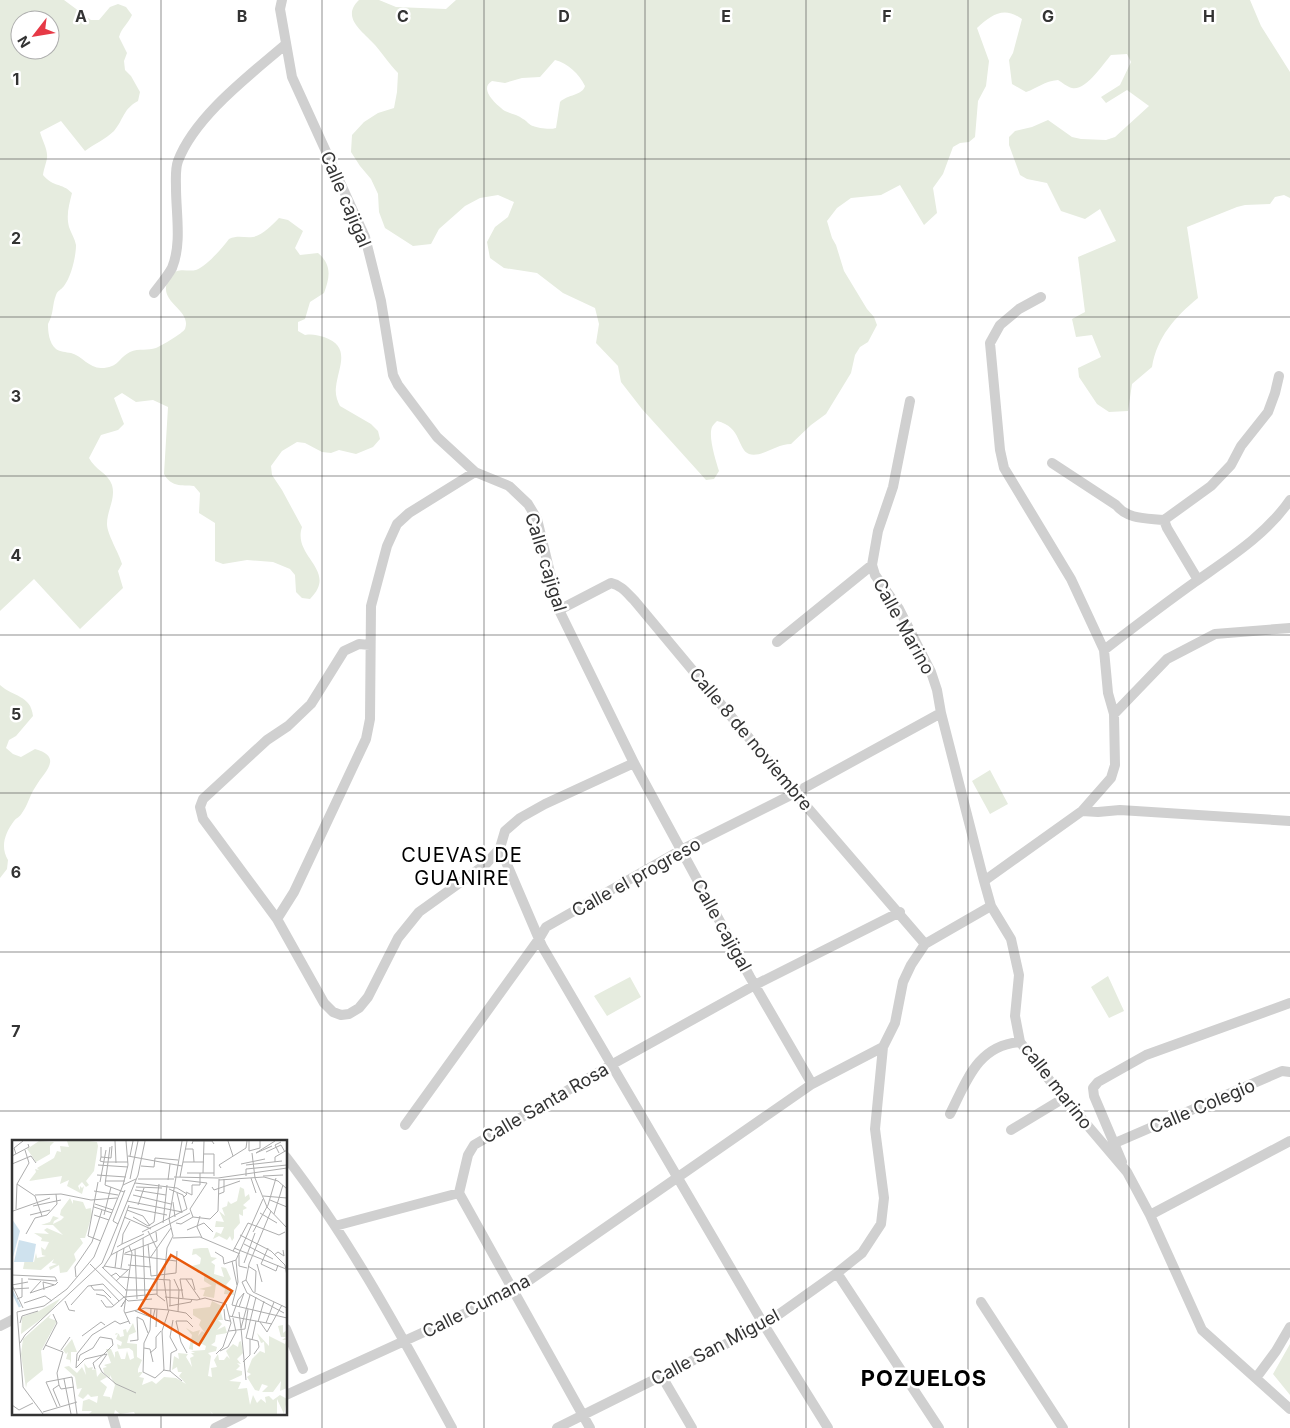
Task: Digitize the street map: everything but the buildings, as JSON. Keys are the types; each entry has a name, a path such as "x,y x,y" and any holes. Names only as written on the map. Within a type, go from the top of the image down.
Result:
{"street":[{"name":"Calle cajigal","path":"282,0 280,9 292,77 365,237 381,301 393,375 398,385 437,437 475,472 509,486 528,504 537,519 559,610 634,763 812,1084"},
{"path":"154,292 172,267 179,240 176,212 177,163 180,156 202,121 286,44"},
{"path":"984,881 1082,811 1114,772 1114,714 1108,693 1104,650 1071,579 1004,468 1000,450 990,343 1000,325 1019,309 1041,297"},
{"path":"1052,463 1122,512 1132,517 1164,520 1212,486 1231,464 1241,446 1268,412 1279,376"},
{"name":"Calle Marino","path":"910,400 892,487 878,532 872,565 875,575 898,609 930,672 937,690 941,713 984,881"},
{"path":"277,919 294,892 366,740 370,718 371,606 387,546 397,524 409,513 475,472"},
{"path":"1104,650 1251,542 1284,509 1290,500"},
{"path":"1164,520 1198,580"},
{"path":"777,642 872,565"},
{"name":"Calle 8 de noviembre","path":"559,610 611,583 617,584 622,588 795,793 926,944"},
{"path":"1114,714 1167,659 1215,634 1290,628"},
{"path":"370,644 359,644 344,651 311,704 203,799 200,807 202,819 277,919 324,1003 333,1012 350,1014 359,1008 368,997 398,938 419,912 486,864 500,848 505,831 520,818 545,804 634,763"},
{"name":"Calle el progreso","path":"405,1125 546,927 681,850 795,793 941,713"},
{"path":"1082,811 1120,810 1290,821"},
{"path":"500,848 539,939 677,1178 764,1325 828,1428"},
{"name":"calle marino","path":"984,881 991,906 1011,939 1019,975 1015,1016 1020,1042 1064,1098 1127,1172 1150,1215 1202,1330 1290,1409"},
{"name":"Calle San Miguel","path":"557,1428 764,1325 862,1253 881,1224 884,1198 875,1129 883,1047 896,1023 903,982 911,965 926,944 991,906"},
{"name":"Calle Santa Rosa","path":"459,1192 468,1155 474,1145 755,984 900,912"},
{"path":"1127,1172 1101,1117 1094,1096 1094,1088 1098,1082 1119,1069 1161,1049 1290,1004"},
{"path":"950,1114 970,1075 983,1058 993,1049 1006,1043 1020,1042"},
{"path":"677,1178 812,1084 883,1047"},
{"name":"Calle Colegio","path":"1114,1143 1282,1071 1290,1072"},
{"path":"1011,1130 1064,1098"},
{"path":"1150,1215 1290,1141"},
{"path":"288,1160 335,1226 405,1342 452,1428"},
{"name":"Calle Cumana","path":"288,1394 514,1291 677,1178"},
{"path":"335,1226 459,1192 590,1428"},
{"path":"837,1273 939,1428"},
{"path":"981,1302 1061,1427"},
{"path":"0,1326 12,1320"},
{"path":"1256,1378 1276,1351 1290,1327"},
{"path":"288,1334 303,1369"},
{"path":"661,1376 692,1428"},
{"path":"215,1428 239,1416"}],"shaded area":[{"path":"0,0 64,0 91,20 99,20 110,7 118,4 126,7 132,15 119,37 127,53 124,61 125,70 131,76 140,92 138,101 129,107 114,131 85,151 61,121 40,132 47,155 43,175 51,182 64,187 72,193 68,218 69,227 76,245 71,272 67,282 56,295 48,324 50,341 58,350 71,353 93,366 101,368 115,365 130,352 159,347 185,329 186,322 184,316 166,292 166,284 171,275 177,271 196,270 205,265 229,239 257,236 279,218 288,220 303,231 295,248 300,255 318,253 328,267 328,282 324,293 310,302 305,319 298,322 298,331 305,335 324,337 333,341 338,346 341,352 336,390 339,404 371,424 378,431 380,439 373,447 356,454 339,450 331,453 322,452 305,443 297,442 282,451 271,466 272,475 302,527 301,538 303,547 318,571 320,580 318,589 310,599 302,598 296,592 295,575 290,569 273,562 247,560 223,564 215,561 215,523 199,513 200,493 194,486 173,483 164,474 168,407 153,400 136,402 122,393 114,398 124,424 118,430 101,435 89,458 108,477 112,485 113,495 107,524 122,564 118,571 123,588 80,629 34,579 0,611"},
{"path":"359,0 379,0 396,7 446,9 456,0 1250,0 1261,26 1290,72 1290,198 1284,195 1275,197 1270,204 1237,207 1187,227 1198,298 1168,328 1158,346 1152,367 1132,384 1128,411 1109,412 1097,404 1079,377 1078,368 1101,357 1092,335 1076,337 1072,319 1085,312 1078,257 1116,241 1100,209 1085,219 1061,211 1047,183 1027,179 1020,175 1009,145 1009,137 1015,131 1032,127 1048,120 1072,137 1106,140 1115,137 1149,106 1127,90 1106,103 1101,97 1120,85 1131,62 1127,54 1111,55 1088,81 1077,88 1072,88 1058,80 1045,83 1026,92 1012,84 1009,60 1013,53 1022,19 1009,13 998,13 977,28 989,61 986,86 978,101 975,137 969,142 960,143 953,147 943,174 933,188 937,213 924,225 900,185 881,195 851,198 837,208 827,221 844,271 874,317 877,325 868,342 860,347 855,355 851,373 826,414 791,444 754,455 749,454 742,448 731,428 717,421 712,427 711,437 719,471 714,479 706,480 642,409 621,382 618,366 596,343 599,324 595,308 563,293 537,273 504,268 490,258 487,242 495,227 508,217 514,202 498,195 480,198 465,206 439,229 431,244 413,246 385,228 379,212 378,194 371,179 351,152 352,135 364,122 378,113 394,108 398,73 356,24 352,13","holes":["555,60 573,70 585,86 581,92 560,102 556,128 551,129 532,125 505,111 490,97 487,88 488,84 492,81 505,83 522,78 540,77"]},
{"path":"0,685 25,700 32,709 33,716 16,736 9,740 6,748 13,754 21,757 35,749 49,756 50,761 47,770 34,789 24,810 8,830 4,845 8,860 7,869 0,878"},
{"path":"990,770 1008,804 990,814 972,781"},
{"path":"1108,976 1124,1011 1109,1018 1091,987"},
{"path":"630,977 641,997 607,1016 594,996"},
{"path":"1290,1344 1290,1395 1273,1374"}],"district":[{"name":"CUEVAS DE GUANIRE","path":"462,866"},
{"name":"POZUELOS","path":"924,1378"}]}
